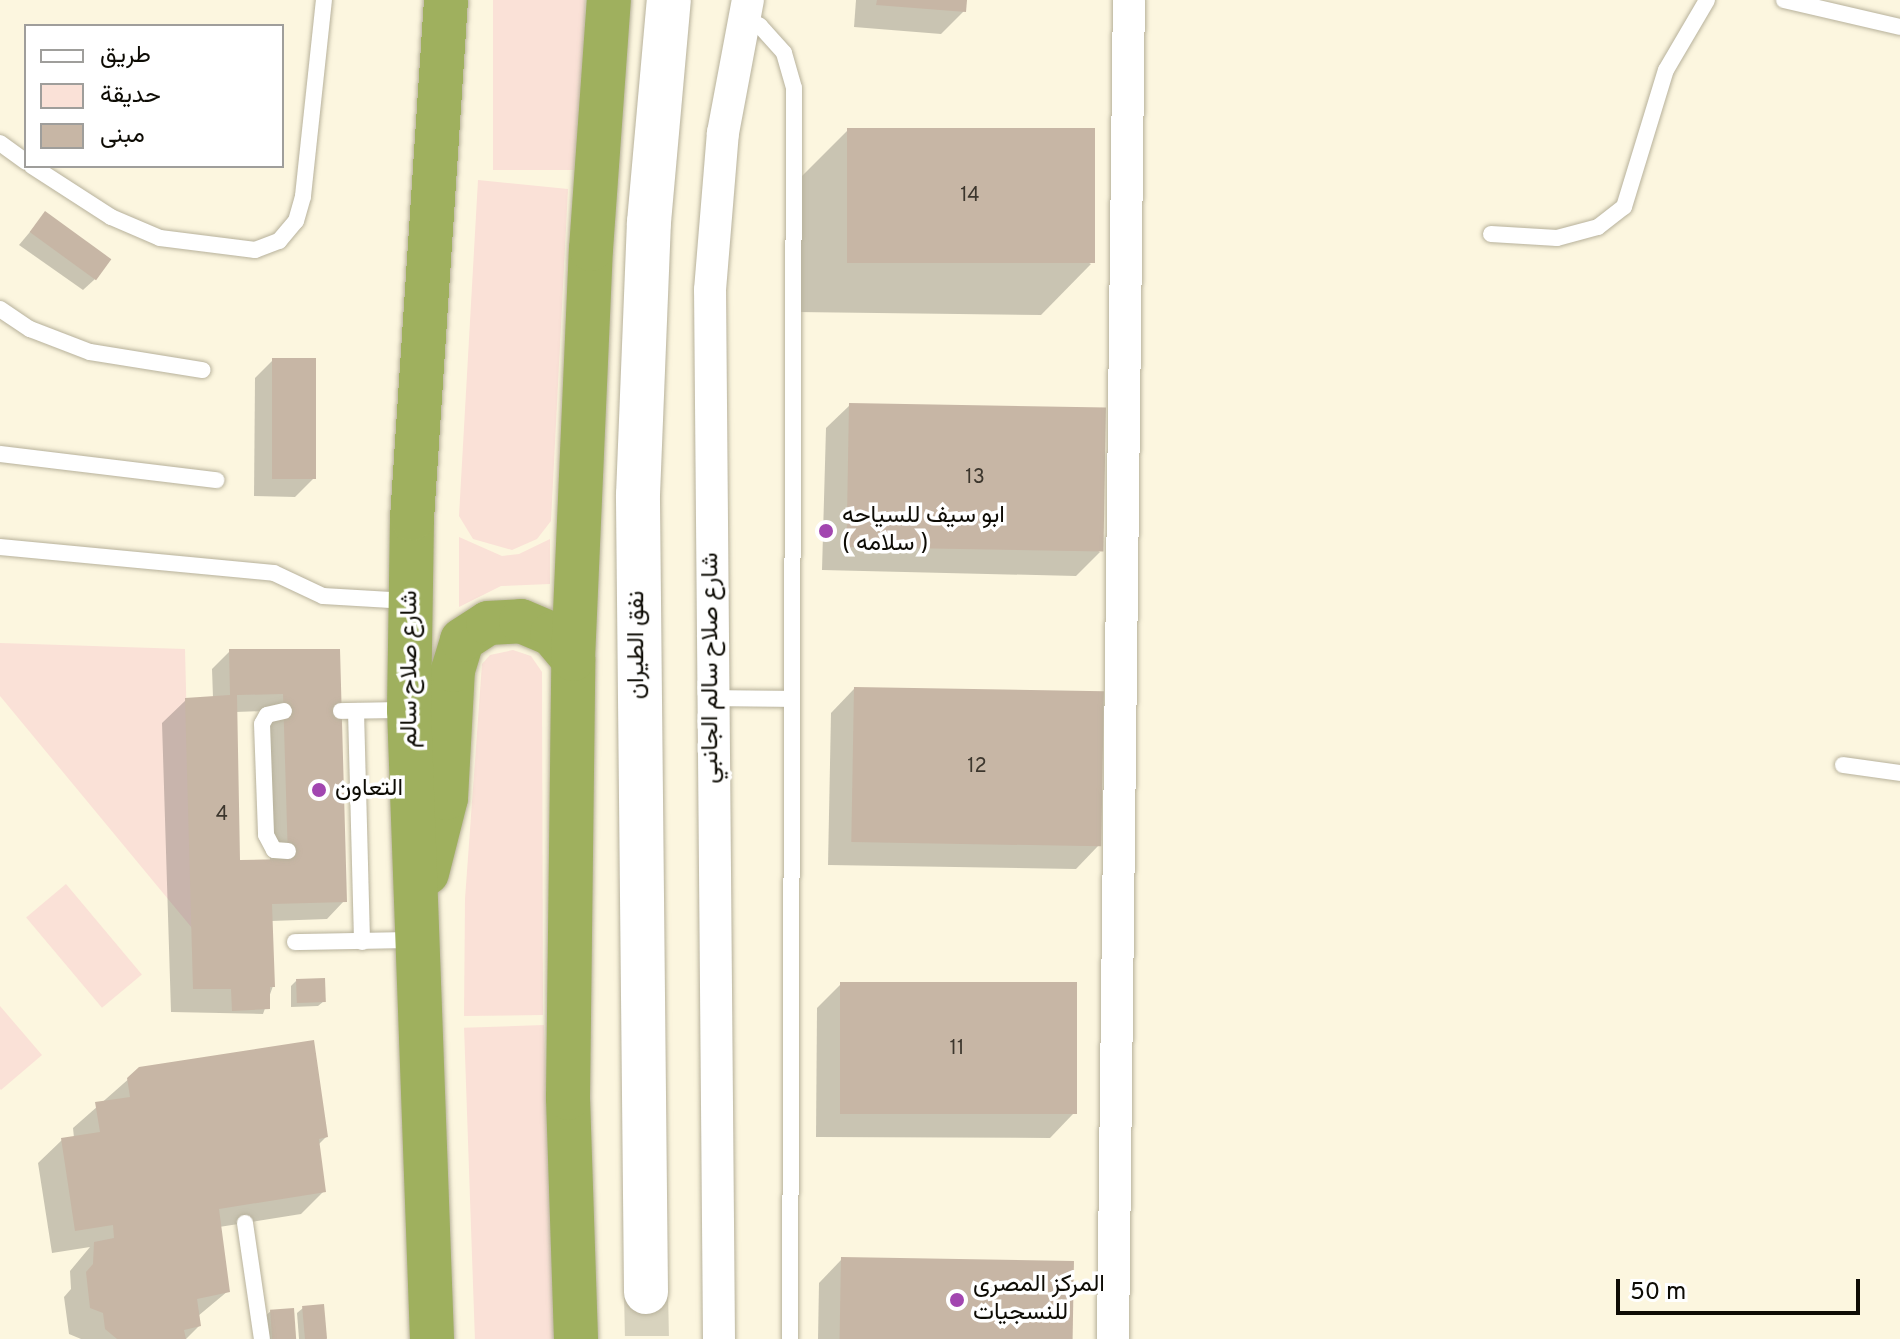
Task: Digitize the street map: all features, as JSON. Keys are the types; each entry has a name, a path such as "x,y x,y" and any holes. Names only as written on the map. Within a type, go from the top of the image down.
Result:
{"highway":[{"name":"شارع صلاح سالم","path":"432,1339 409,710 411,601 434,135 446,0"},
{"path":"576,1339 568,1084 573,659 591,249 609,0"},
{"path":"415,920 443,819 453,670 462,640 488,623 521,621 552,634 573,659"}],"main road":[{"name":"نفق الطيران","path":"646,1292 638,495 649,222 669,0"}],"street":[{"path":"1113,1339 1129,0"},
{"name":"شارع صلاح سالم الجانبي","path":"719,1339 712,698 712,250 723,133 746,9"}],"lane":[{"path":"35,168 111,217 160,238 255,250 279,241 296,221 303,196 324,0"},
{"path":"1491,234 1557,238 1598,227 1624,207 1666,70 1707,0"},
{"path":"1784,0 1900,27"},
{"path":"746,9 784,53 794,88 790,1339"},
{"path":"0,143 24,161"},
{"path":"0,309 30,329 90,352 203,370"},
{"path":"0,455 216,480"},
{"path":"0,547 274,573 323,596 411,601"},
{"path":"712,698 791,699"},
{"path":"362,942 352,851 348,711 409,710"},
{"path":"284,711 267,715 262,724 265,819 269,846 288,851"},
{"path":"1843,765 1900,773"},
{"path":"295,942 362,942 415,920"},
{"path":"245,1223 262,1339"}],"green space":[{"path":"493,0 585,0 585,170 493,170"},
{"path":"478,180 568,189 551,521 537,539 512,550 473,539 459,516"},
{"path":"459,537 502,556 519,554 550,539 550,584 501,586 459,607"},
{"path":"0,643 185,649 192,928 0,696"},
{"path":"513,650 531,656 542,672 543,1015 464,1016 465,899 482,664 490,655"},
{"path":"66,884 142,974 102,1008 26,917"},
{"path":"0,1006 42,1055 1,1090 0,1089"},
{"path":"544,1025 555,1339 475,1339 464,1028"}],"building":[{"path":"877,0 967,0 966,12 876,5"},
{"path":"847,128 1095,128 1095,263 847,263"},
{"path":"45,211 111,259 96,280 30,232"},
{"path":"272,358 316,358 316,479 272,479"},
{"path":"849,403 1106,407 1103,551 846,547"},
{"path":"229,649 340,649 347,902 272,904 275,987 270,987 270,1009 232,1011 231,989 193,989 185,698 230,695","holes":["283,694 288,859 240,860 237,695"]},
{"path":"854,687 1104,691 1101,846 851,842"},
{"path":"325,978 326,1002 297,1003 296,979"},
{"path":"840,982 1077,982 1077,1114 840,1114"},
{"path":"314,1040 328,1137 319,1139 326,1192 219,1209 230,1292 197,1299 201,1326 184,1330 186,1339 117,1339 105,1329 103,1313 90,1308 86,1272 93,1264 94,1242 114,1238 113,1225 75,1231 61,1138 100,1132 95,1102 130,1097 127,1078 139,1067"},
{"name":"المركز المصرى للنسجيات","path":"841,1257 1074,1261 1073,1339 840,1339"},
{"path":"324,1304 327,1339 305,1339 302,1306"},
{"path":"294,1308 296,1339 272,1339 270,1310"}],"tunnel":[{"path":"646,1292 647,1339"}],"place":[{"name":"ابو سيف للسياحه ( سلامه )","path":"826,531"},
{"name":"التعاون","path":"319,790"},
{"name":"المركز المصرى للنسجيات","path":"957,1300"}]}
